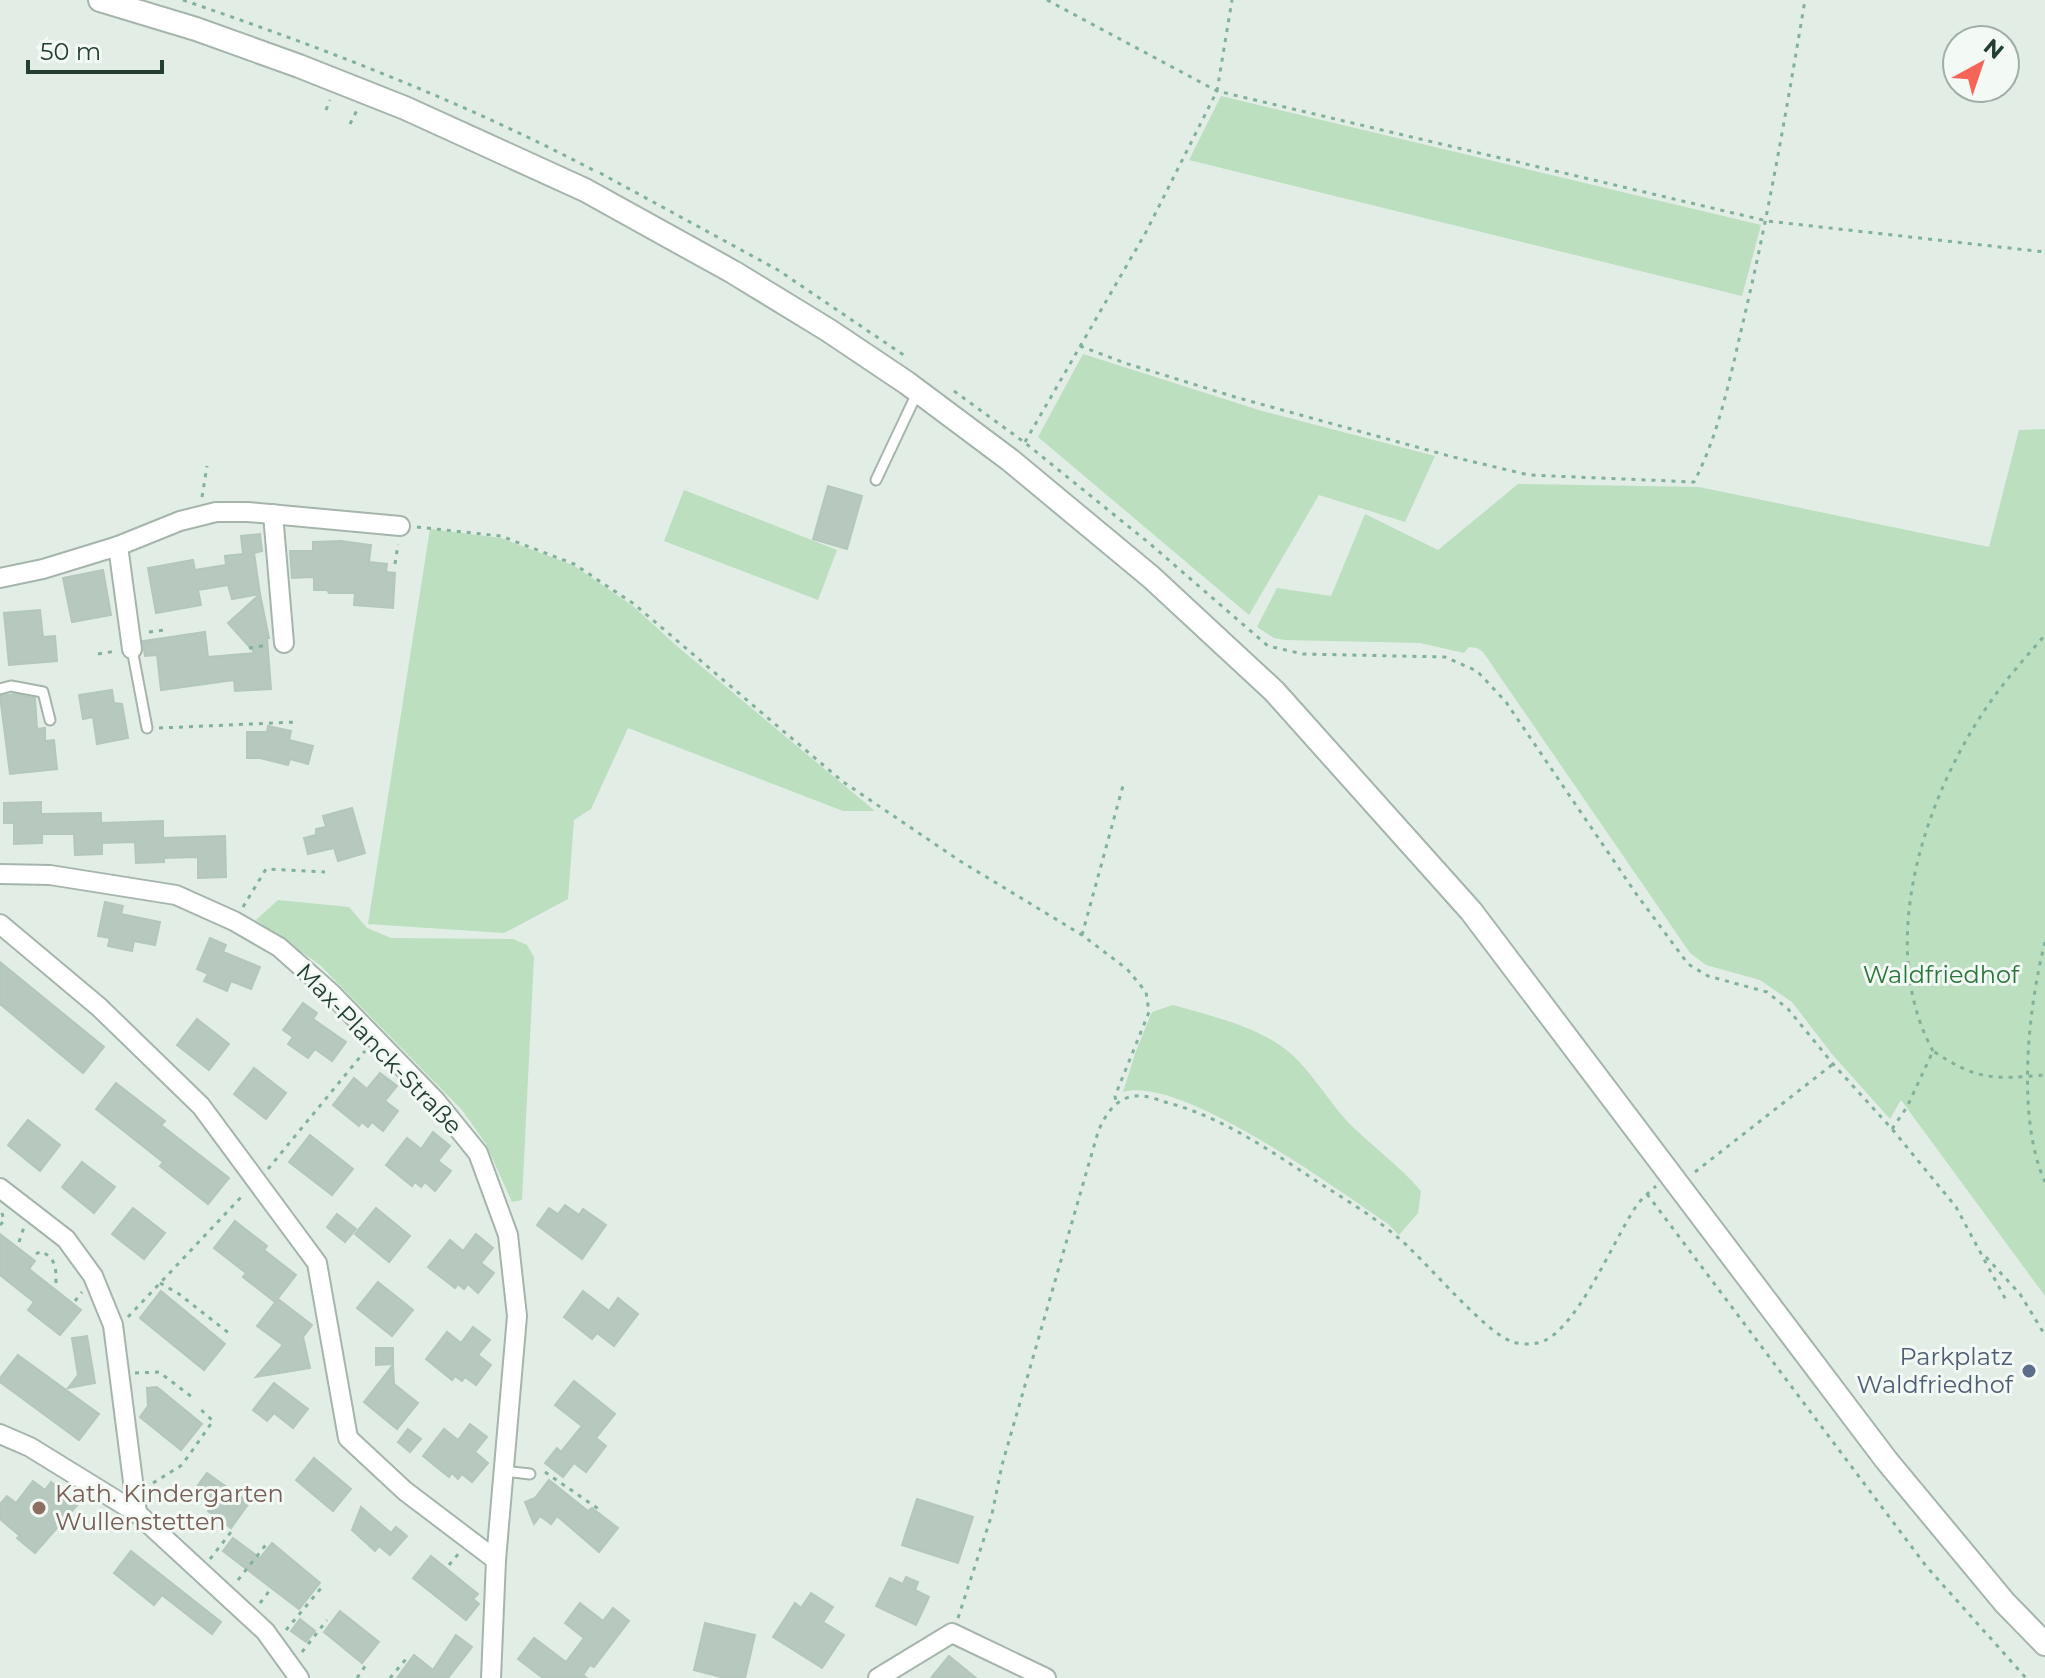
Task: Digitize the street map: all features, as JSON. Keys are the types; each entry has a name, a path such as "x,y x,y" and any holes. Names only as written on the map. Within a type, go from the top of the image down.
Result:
{"street":[{"path":"100,0 196,29 299,66 405,108 585,190 747,281 828,330 918,391 1010,460 1151,577 1274,691 1471,911 1887,1461 2005,1603 2045,1644"},
{"path":"0,578 43,569 118,546 180,521 216,512 400,526"},
{"path":"273,514 284,643"},
{"path":"118,546 132,649"},
{"name":"Max-Planck-Straße","path":"0,874 50,875 176,895 234,921 279,947 331,993 435,1100 478,1153 508,1235 517,1316 496,1560 491,1678"},
{"path":"0,924 99,1007 201,1106 317,1263 348,1438 405,1491 496,1560"},
{"path":"0,1188 66,1239 93,1276 113,1325 137,1513"},
{"path":"0,1434 30,1447 137,1513 265,1631 295,1672"},
{"path":"878,1678 952,1633 1046,1678"}],"lane":[{"path":"876,480 918,391"},
{"path":"132,649 147,728"},
{"path":"0,689 11,686 43,692 50,720"},
{"path":"504,1471 530,1474"}],"path":[{"path":"1047,0 1217,91 1767,221 2045,252"},
{"path":"1010,460 1024,442 1146,232 1217,91 1232,0"},
{"path":"1080,346 1265,406 1529,475 1694,482 1706,458 1734,361 1767,221 1805,0"},
{"path":"199,516 207,466"},
{"path":"400,526 501,536 574,564 634,604 842,781 960,861 1082,935 1127,969 1146,992 1149,1012 1115,1096 1116,1103"},
{"path":"2045,635 1984,711 1957,759 1919,849 1911,898 1909,978 1913,1004 1933,1051 1970,1073 1992,1078 2045,1075"},
{"path":"147,728 297,722"},
{"path":"1082,935 1124,782"},
{"path":"234,921 266,869 325,872"},
{"path":"2045,942 2033,1003 2027,1076 2034,1143 2045,1182"},
{"path":"1892,1129 1907,1107 1933,1051"},
{"path":"952,1633 992,1514 1007,1450 1098,1132 1102,1121 1116,1103 1128,1097 1147,1097 1187,1108 1246,1136 1374,1218 1409,1246 1491,1328 1523,1344 1545,1341 1557,1335 1577,1312 1636,1205 1655,1186 1679,1184 1833,1064"},
{"path":"1647,1194 1926,1566 2026,1678"},
{"path":"0,1210 4,1221 0,1225"},
{"path":"36,1254 41,1251 52,1257 56,1265 56,1283"},
{"path":"1983,1254 2020,1294 2045,1335"},
{"path":"160,1283 230,1334"},
{"path":"120,1375 159,1372 192,1397"},
{"path":"134,1490 156,1482 182,1465 213,1421 197,1406"},
{"path":"530,1474 548,1472 600,1510"},
{"path":"200,1571 231,1532"},
{"path":"226,1595 268,1542"},
{"path":"274,1644 322,1587"},
{"path":"295,1672 327,1620"},
{"path":"390,1678 406,1659"},
{"path":"357,1678 368,1662"}],"green space":[{"path":"1221,96 1761,225 1742,296 1189,160"},
{"path":"1083,354 1262,411 1435,456 1405,522 1319,495 1249,615 1038,437"},
{"name":"Waldfriedhof","path":"2045,429 2045,1296 1901,1100 1890,1119 1832,1054 1792,1002 1760,980 1706,965 1690,953 1483,652 1469,647 1464,653 1420,643 1285,640 1274,638 1257,627 1277,588 1331,596 1365,514 1438,550 1518,484 1699,487 1989,547 2019,430"},
{"path":"684,490 837,550 818,600 664,541"},
{"path":"430,529 501,538 573,565 633,606 875,811 843,811 628,728 591,809 574,820 568,899 504,933 368,924"},
{"path":"278,900 349,907 367,928 391,938 513,939 527,945 534,957 522,1200 512,1202 486,1144 462,1110 320,965 256,920"},
{"path":"1173,1005 1265,1036 1298,1060 1346,1120 1421,1191 1418,1213 1399,1235 1387,1223 1296,1162 1219,1117 1149,1091 1123,1092 1152,1012"}],"building":[{"path":"828,486 862,496 847,549 813,539"},
{"path":"260,534 262,551 254,553 260,594 232,599 228,585 198,590 201,605 156,613 148,568 193,560 195,570 226,565 225,556 243,554 241,536"},
{"path":"341,541 371,545 369,562 387,564 386,572 395,573 393,608 354,605 355,593 314,590 314,577 292,578 290,551 313,551 313,542"},
{"path":"103,570 111,615 72,622 63,578"},
{"path":"260,594 269,638 271,689 235,691 234,680 161,690 157,655 145,656 143,641 205,632 208,657 255,653 228,623"},
{"path":"40,610 43,637 55,636 57,661 9,665 4,613"},
{"path":"112,690 114,703 122,704 128,738 97,744 93,717 83,719 79,695"},
{"path":"15,694 35,698 37,729 45,728 45,741 54,740 57,769 10,774 0,696"},
{"path":"268,726 291,731 289,740 313,746 308,764 290,759 288,765 247,758 247,732 267,732"},
{"path":"41,802 41,814 101,813 101,823 163,821 163,838 225,836 226,877 198,878 198,857 136,863 135,842 102,843 102,854 75,855 74,834 42,834 42,843 14,844 14,823 4,823 4,803"},
{"path":"352,808 365,853 338,861 334,848 308,854 304,838 316,835 316,829 326,827 323,816"},
{"path":"105,902 123,906 121,914 160,922 155,945 134,941 132,951 108,946 110,938 98,936"},
{"path":"210,938 226,945 223,952 260,967 251,989 231,981 227,991 204,981 208,974 197,969"},
{"path":"0,962 104,1047 83,1073 0,1004"},
{"path":"303,1003 317,1013 313,1019 346,1042 332,1061 315,1049 308,1058 288,1044 293,1037 283,1030"},
{"path":"197,1019 229,1044 209,1070 177,1045"},
{"path":"254,1068 286,1093 266,1119 234,1094"},
{"path":"380,1073 397,1086 385,1101 398,1111 383,1131 372,1122 368,1127 362,1122 359,1126 333,1105 354,1078 367,1089"},
{"path":"116,1083 165,1121 161,1125 229,1178 208,1204 160,1166 163,1162 96,1109"},
{"path":"28,1120 60,1145 40,1171 8,1145"},
{"path":"433,1132 450,1146 438,1161 451,1171 435,1191 425,1182 421,1187 415,1182 412,1186 386,1165 407,1138 421,1149"},
{"path":"310,1135 353,1169 332,1195 289,1162"},
{"path":"82,1162 115,1187 94,1213 62,1187"},
{"path":"565,1205 579,1215 583,1209 606,1225 582,1259 537,1225 549,1208 558,1214"},
{"path":"133,1208 165,1233 144,1259 112,1234"},
{"path":"376,1208 410,1236 389,1262 355,1234"},
{"path":"337,1214 356,1229 345,1242 327,1227"},
{"path":"235,1221 267,1246 264,1250 296,1275 275,1302 243,1277 246,1273 214,1248"},
{"path":"0,1234 35,1261 29,1269 81,1310 60,1335 28,1310 34,1302 0,1275"},
{"path":"476,1234 493,1248 481,1263 494,1273 478,1293 468,1284 464,1289 458,1284 455,1288 428,1267 450,1240 463,1251"},
{"path":"378,1282 413,1310 392,1336 357,1308"},
{"path":"161,1291 225,1344 204,1370 140,1318"},
{"path":"583,1291 609,1311 618,1298 638,1314 614,1346 597,1333 592,1339 564,1317"},
{"path":"278,1299 312,1325 303,1337 310,1368 256,1377 283,1345 257,1326"},
{"path":"473,1327 490,1340 478,1355 491,1365 476,1385 465,1377 462,1381 455,1376 452,1380 426,1359 447,1332 461,1343"},
{"path":"87,1336 95,1383 68,1388 78,1375 72,1338"},
{"path":"376,1348 393,1348 393,1364 376,1365"},
{"path":"18,1355 99,1414 79,1440 0,1382"},
{"path":"393,1365 394,1384 418,1403 397,1429 364,1402"},
{"path":"574,1381 615,1414 596,1438 606,1446 586,1472 574,1463 563,1477 545,1463 557,1448 561,1452 582,1426 555,1405"},
{"path":"274,1383 308,1409 293,1428 274,1413 267,1421 253,1410"},
{"path":"157,1387 202,1424 181,1450 140,1417 148,1406 147,1388"},
{"path":"470,1424 487,1437 475,1452 488,1463 472,1482 462,1474 458,1479 452,1473 449,1477 423,1456 444,1429 458,1440"},
{"path":"408,1429 421,1439 410,1452 398,1442"},
{"path":"314,1458 351,1489 333,1511 296,1480"},
{"path":"207,1473 249,1503 231,1528 208,1511 212,1505 193,1492"},
{"path":"549,1480 588,1511 592,1508 618,1528 599,1552 557,1516 551,1524 540,1516 534,1524 525,1502 535,1498"},
{"path":"33,1481 45,1490 51,1482 78,1504 35,1553 0,1519 0,1504 7,1496 16,1503"},
{"path":"917,1499 973,1517 958,1563 902,1545"},
{"path":"361,1507 391,1533 396,1527 407,1536 390,1555 379,1546 375,1551 352,1530"},
{"path":"233,1538 260,1558 272,1543 320,1583 299,1609 223,1551"},
{"path":"131,1551 221,1622 212,1634 162,1595 154,1605 114,1573"},
{"path":"431,1556 478,1594 473,1599 479,1604 466,1620 413,1578"},
{"path":"906,1577 918,1582 915,1590 929,1597 916,1625 876,1606 890,1578 903,1584"},
{"path":"811,1593 833,1607 823,1622 844,1635 822,1668 773,1637 795,1603 801,1608"},
{"path":"580,1603 603,1621 613,1608 629,1621 594,1667 590,1665 583,1675 587,1678 543,1678 518,1659 534,1638 566,1662 584,1638 565,1623"},
{"path":"340,1611 379,1642 362,1663 324,1632"},
{"path":"300,1619 315,1631 306,1642 291,1631"},
{"path":"705,1623 755,1635 745,1678 725,1678 694,1670"},
{"path":"456,1635 472,1647 448,1678 397,1678 414,1655 433,1670"},
{"path":"949,1656 976,1678 931,1678"}],"place":[{"name":"Parkplatz Waldfriedhof","path":"2029,1371"},
{"name":"Kath. Kindergarten Wullenstetten","path":"39,1508"}]}
